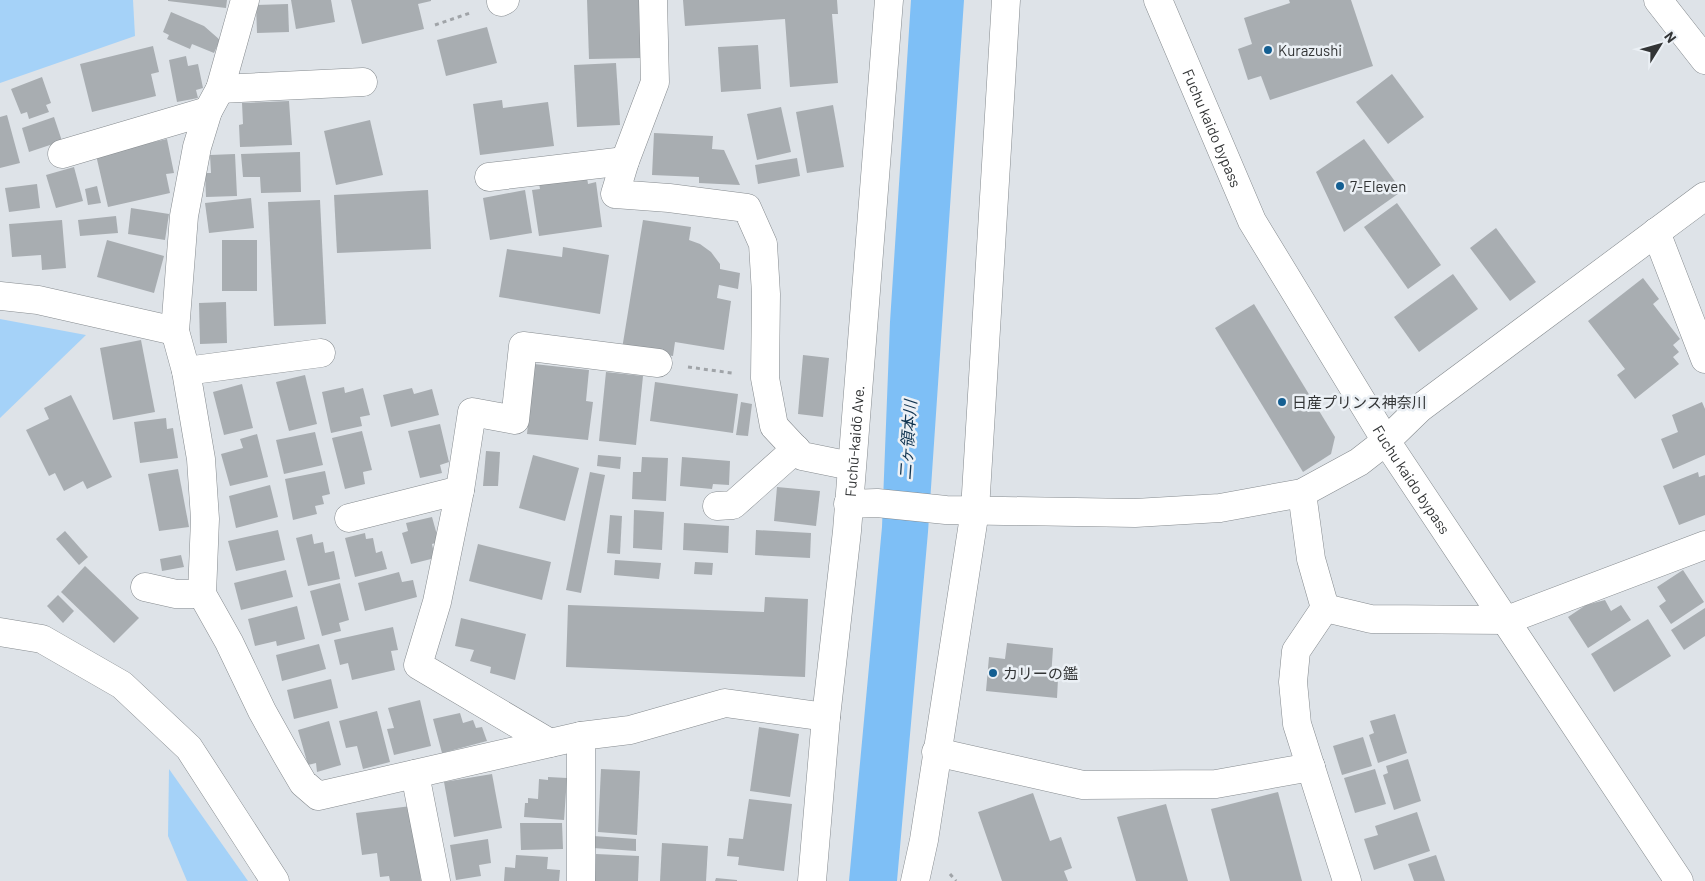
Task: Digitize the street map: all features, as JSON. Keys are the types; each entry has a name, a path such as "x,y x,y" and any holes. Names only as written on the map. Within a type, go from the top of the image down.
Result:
{"street":[{"path":"245,0 214,100 197,147 184,216 176,331 186,371 201,459 205,519 202,594 229,642 262,712 303,783 318,796 581,736 630,730 725,703 826,717"},
{"path":"653,0 655,82 625,161 615,194 669,198 747,208 763,244 766,294 765,378 774,426 802,456 851,466"},
{"name":"Fuchū-kaidō Ave.","path":"812,881 826,717 847,531 889,0"},
{"path":"915,881 924,840 936,752 975,510 1006,0"},
{"name":"Fuchu kaido bypass","path":"1158,0 1252,222 1386,440 1679,881"},
{"path":"1658,0 1705,60"},
{"path":"62,154 214,100 363,82"},
{"path":"489,177 625,161"},
{"path":"848,504 877,503 938,509 1135,513 1220,508 1302,494 1359,462 1420,408 1705,196"},
{"path":"1656,232 1705,359"},
{"path":"0,296 38,300 176,331"},
{"path":"550,743 418,665 437,602 460,490 472,412 515,420 522,346 658,363"},
{"path":"186,371 320,353"},
{"path":"717,506 733,505 796,449"},
{"path":"349,518 460,490"},
{"path":"1302,494 1310,559 1325,608"},
{"path":"1325,608 1371,619 1507,620 1705,545"},
{"path":"145,587 176,594 202,594"},
{"path":"1325,608 1296,651 1293,682 1297,724 1347,881"},
{"path":"0,632 42,639 122,685 189,748 275,881"},
{"path":"581,736 581,881"},
{"path":"936,752 1083,785 1216,784 1311,767"},
{"path":"415,774 436,881"}],"path":[{"path":"435,25 503,1"},
{"path":"658,363 765,378"}],"shaded area":[{"path":"0,0 133,0 135,36 0,83"},
{"path":"0,319 86,335 0,418"},
{"path":"169,769 248,881 187,881 168,836"}],"water":[{"name":"二ヶ領本川","path":"911,0 964,0 928,532 897,881 849,881 882,527 890,322"}],"building":[{"path":"168,0 227,0 226,8"},
{"path":"291,0 331,0 335,22 296,29"},
{"path":"351,0 431,1 418,4 424,29 362,44"},
{"path":"587,0 640,0 642,58 589,59"},
{"path":"683,0 837,0 838,14 832,14 838,83 790,87 785,19 685,26"},
{"path":"1289,0 1351,0 1373,66 1270,100 1261,76 1248,80 1238,49 1252,44 1244,18 1290,3"},
{"path":"288,4 289,32 257,33 256,5"},
{"path":"171,12 204,26 220,40 214,53 192,44 190,49 167,39 169,35 163,32"},
{"path":"487,27 497,63 446,76 437,40"},
{"path":"758,45 761,89 721,92 718,47"},
{"path":"153,46 159,72 151,74 156,96 92,112 80,64"},
{"path":"186,56 188,66 198,64 203,88 196,90 198,98 177,102 169,60"},
{"path":"616,63 620,125 577,127 574,65"},
{"path":"1392,74 1424,117 1388,144 1356,102"},
{"path":"42,77 51,103 46,105 49,112 29,119 27,112 21,114 11,89"},
{"path":"502,100 503,108 548,102 554,146 480,155 473,104"},
{"path":"289,101 292,145 240,147 239,125 243,124 242,103"},
{"path":"833,105 844,167 807,173 796,112"},
{"path":"781,107 791,152 757,160 747,114"},
{"path":"7,115 20,163 0,168 0,117"},
{"path":"54,117 62,141 29,152 22,128"},
{"path":"370,120 383,175 336,185 324,131"},
{"path":"654,133 713,136 712,149 724,150 740,185 699,183 699,177 652,175"},
{"path":"167,139 174,173 166,174 170,193 108,207 96,155"},
{"path":"1364,139 1402,191 1344,232 1316,172"},
{"path":"300,152 301,192 261,193 260,177 243,177 241,154"},
{"path":"235,154 237,196 206,197 205,173 211,173 210,155"},
{"path":"797,158 800,176 758,184 755,165"},
{"path":"74,167 83,201 56,208 46,175"},
{"path":"587,177 588,184 596,182 602,227 539,236 532,190 540,189 539,183"},
{"path":"37,184 40,208 9,212 5,188"},
{"path":"97,186 101,203 88,205 85,189"},
{"path":"428,190 431,249 337,253 334,195"},
{"path":"525,190 532,233 490,240 483,198"},
{"path":"251,198 254,228 209,233 205,203"},
{"path":"320,200 326,324 274,326 268,202"},
{"path":"1397,203 1441,265 1408,289 1364,227"},
{"path":"131,208 169,214 165,240 128,234"},
{"path":"116,216 118,233 80,236 78,220"},
{"path":"62,220 66,268 42,270 41,255 12,257 9,224"},
{"path":"643,220 691,227 689,240 700,244 711,252 720,264 720,269 740,273 738,289 719,285 717,298 731,301 724,350 675,342 673,356 622,349"},
{"path":"1496,228 1536,282 1510,301 1470,248"},
{"path":"107,240 164,256 154,293 97,277"},
{"path":"222,240 257,240 257,291 222,291"},
{"path":"563,247 609,255 600,314 499,297 507,249 562,257"},
{"path":"1453,274 1478,309 1419,352 1394,317"},
{"path":"1643,278 1659,299 1653,304 1680,339 1673,345 1679,352 1673,357 1679,364 1635,399 1617,375 1625,369 1588,321"},
{"path":"226,302 227,343 200,344 199,303"},
{"path":"1254,304 1335,437 1331,454 1303,472 1215,328"},
{"path":"141,340 155,412 113,420 100,348"},
{"path":"803,355 829,358 823,417 798,414"},
{"path":"534,364 589,370 586,401 593,402 588,440 527,434"},
{"path":"606,372 643,376 636,445 599,441"},
{"path":"305,375 317,424 289,431 276,382"},
{"path":"655,382 738,394 733,433 650,421"},
{"path":"242,384 253,428 224,435 213,392"},
{"path":"344,387 345,393 363,388 370,415 360,417 362,426 331,433 322,392"},
{"path":"412,388 414,394 432,389 439,415 391,427 383,395"},
{"path":"71,395 112,477 87,489 83,481 64,491 55,473 49,476 26,430 49,419 44,408"},
{"path":"741,402 752,404 748,436 736,435"},
{"path":"1702,402 1705,409 1705,455 1673,469 1661,439 1678,432 1672,415"},
{"path":"166,418 167,429 173,428 178,458 140,463 134,422"},
{"path":"440,424 449,462 440,465 442,473 420,478 408,431"},
{"path":"362,431 372,470 363,472 365,484 345,489 332,438"},
{"path":"315,432 323,465 284,474 276,440"},
{"path":"257,434 268,477 230,486 221,454 243,448 240,439"},
{"path":"486,451 500,452 498,486 483,486"},
{"path":"533,455 579,468 565,521 519,508"},
{"path":"598,455 621,457 620,469 597,466"},
{"path":"642,457 668,458 666,501 632,499 633,472 641,472"},
{"path":"682,457 730,461 729,485 713,484 712,489 680,486"},
{"path":"178,469 189,527 159,531 148,474"},
{"path":"325,471 330,494 322,496 324,504 315,506 317,514 293,520 285,479"},
{"path":"590,472 605,475 581,593 566,590"},
{"path":"1698,472 1699,477 1705,475 1705,515 1679,525 1663,486"},
{"path":"270,485 278,517 236,528 229,496"},
{"path":"777,487 820,491 816,526 774,521"},
{"path":"634,510 664,512 662,550 633,548"},
{"path":"610,515 622,516 620,554 607,553"},
{"path":"432,517 439,542 432,544 435,558 411,564 402,533 408,531 406,523"},
{"path":"684,523 729,526 728,553 683,550"},
{"path":"278,530 285,560 236,571 228,541"},
{"path":"756,530 811,533 810,558 755,555"},
{"path":"65,531 88,557 79,565 56,539"},
{"path":"365,533 366,539 373,538 376,553 382,551 387,569 355,577 345,538"},
{"path":"312,534 314,544 323,542 325,553 334,551 340,579 308,586 296,538"},
{"path":"478,544 551,562 542,600 469,581"},
{"path":"181,555 184,567 162,571 160,559"},
{"path":"615,560 661,563 659,579 614,575"},
{"path":"695,562 713,563 712,575 694,574"},
{"path":"85,566 139,618 114,643 61,592"},
{"path":"286,570 293,597 241,610 234,583"},
{"path":"1683,570 1704,602 1671,624 1659,606 1666,601 1657,587"},
{"path":"399,572 402,582 413,580 417,597 365,611 358,583"},
{"path":"340,583 349,620 339,623 341,631 322,636 310,591"},
{"path":"58,595 74,611 63,623 47,606"},
{"path":"765,597 808,599 805,677 566,667 568,605 764,612"},
{"path":"1605,600 1611,611 1621,605 1631,620 1588,648 1568,617 1586,605"},
{"path":"297,606 305,639 277,646 276,641 255,646 248,619"},
{"path":"1705,608 1705,636 1684,650 1671,630"},
{"path":"461,618 526,634 515,680 490,673 491,667 470,661 474,650 455,646"},
{"path":"1648,619 1671,656 1614,692 1591,654"},
{"path":"393,627 398,650 391,651 395,670 352,680 348,663 340,665 334,640"},
{"path":"1007,643 1053,648 1051,678 1058,679 1057,698 986,691 989,657 1005,659"},
{"path":"319,644 326,669 282,681 276,655"},
{"path":"331,679 338,708 294,719 287,690"},
{"path":"420,700 431,746 394,755 387,729 394,728 388,708"},
{"path":"377,711 390,762 363,769 357,746 346,748 339,721"},
{"path":"460,713 463,723 473,720 476,728 482,727 487,741 442,753 433,719"},
{"path":"1395,714 1407,753 1378,763 1369,735 1374,733 1370,721"},
{"path":"329,721 341,765 317,772 316,763 308,765 298,730"},
{"path":"759,727 799,734 790,797 750,791"},
{"path":"1363,737 1372,766 1342,775 1333,746"},
{"path":"1408,759 1421,801 1394,810 1383,775 1388,773 1386,766"},
{"path":"601,769 640,771 637,835 598,832"},
{"path":"1375,769 1386,804 1355,813 1344,778"},
{"path":"492,774 502,828 454,837 444,782"},
{"path":"548,777 567,778 564,820 524,817 525,803 528,803 528,798 538,799 539,779 548,780"},
{"path":"1278,792 1302,881 1230,881 1211,809"},
{"path":"1033,793 1050,841 1061,837 1072,868 1064,871 1068,881 1002,881 978,812"},
{"path":"749,799 792,804 784,871 738,865 739,857 727,856 729,838 743,839"},
{"path":"1166,804 1188,881 1136,881 1117,817"},
{"path":"411,806 421,881 390,881 389,876 380,877 377,853 362,855 356,813"},
{"path":"1417,812 1430,851 1374,870 1364,839 1378,835 1375,826"},
{"path":"520,823 562,823 563,849 521,850"},
{"path":"593,836 636,839 636,851 593,848"},
{"path":"488,839 491,863 479,865 481,876 456,880 450,845"},
{"path":"662,843 708,846 706,881 660,881"},
{"path":"596,854 639,856 638,881 595,881"},
{"path":"516,855 548,857 547,869 560,870 559,881 504,881 505,867 515,868"},
{"path":"1436,855 1445,881 1414,881 1408,864"},
{"path":"716,878 737,880 737,881 715,881"}],"place":[{"name":"Kurazushi","path":"1268,50"},
{"name":"7-Eleven","path":"1340,186"},
{"name":"日産プリンス神奈川","path":"1282,402"},
{"name":"カリーの鑑","path":"993,673"}]}
